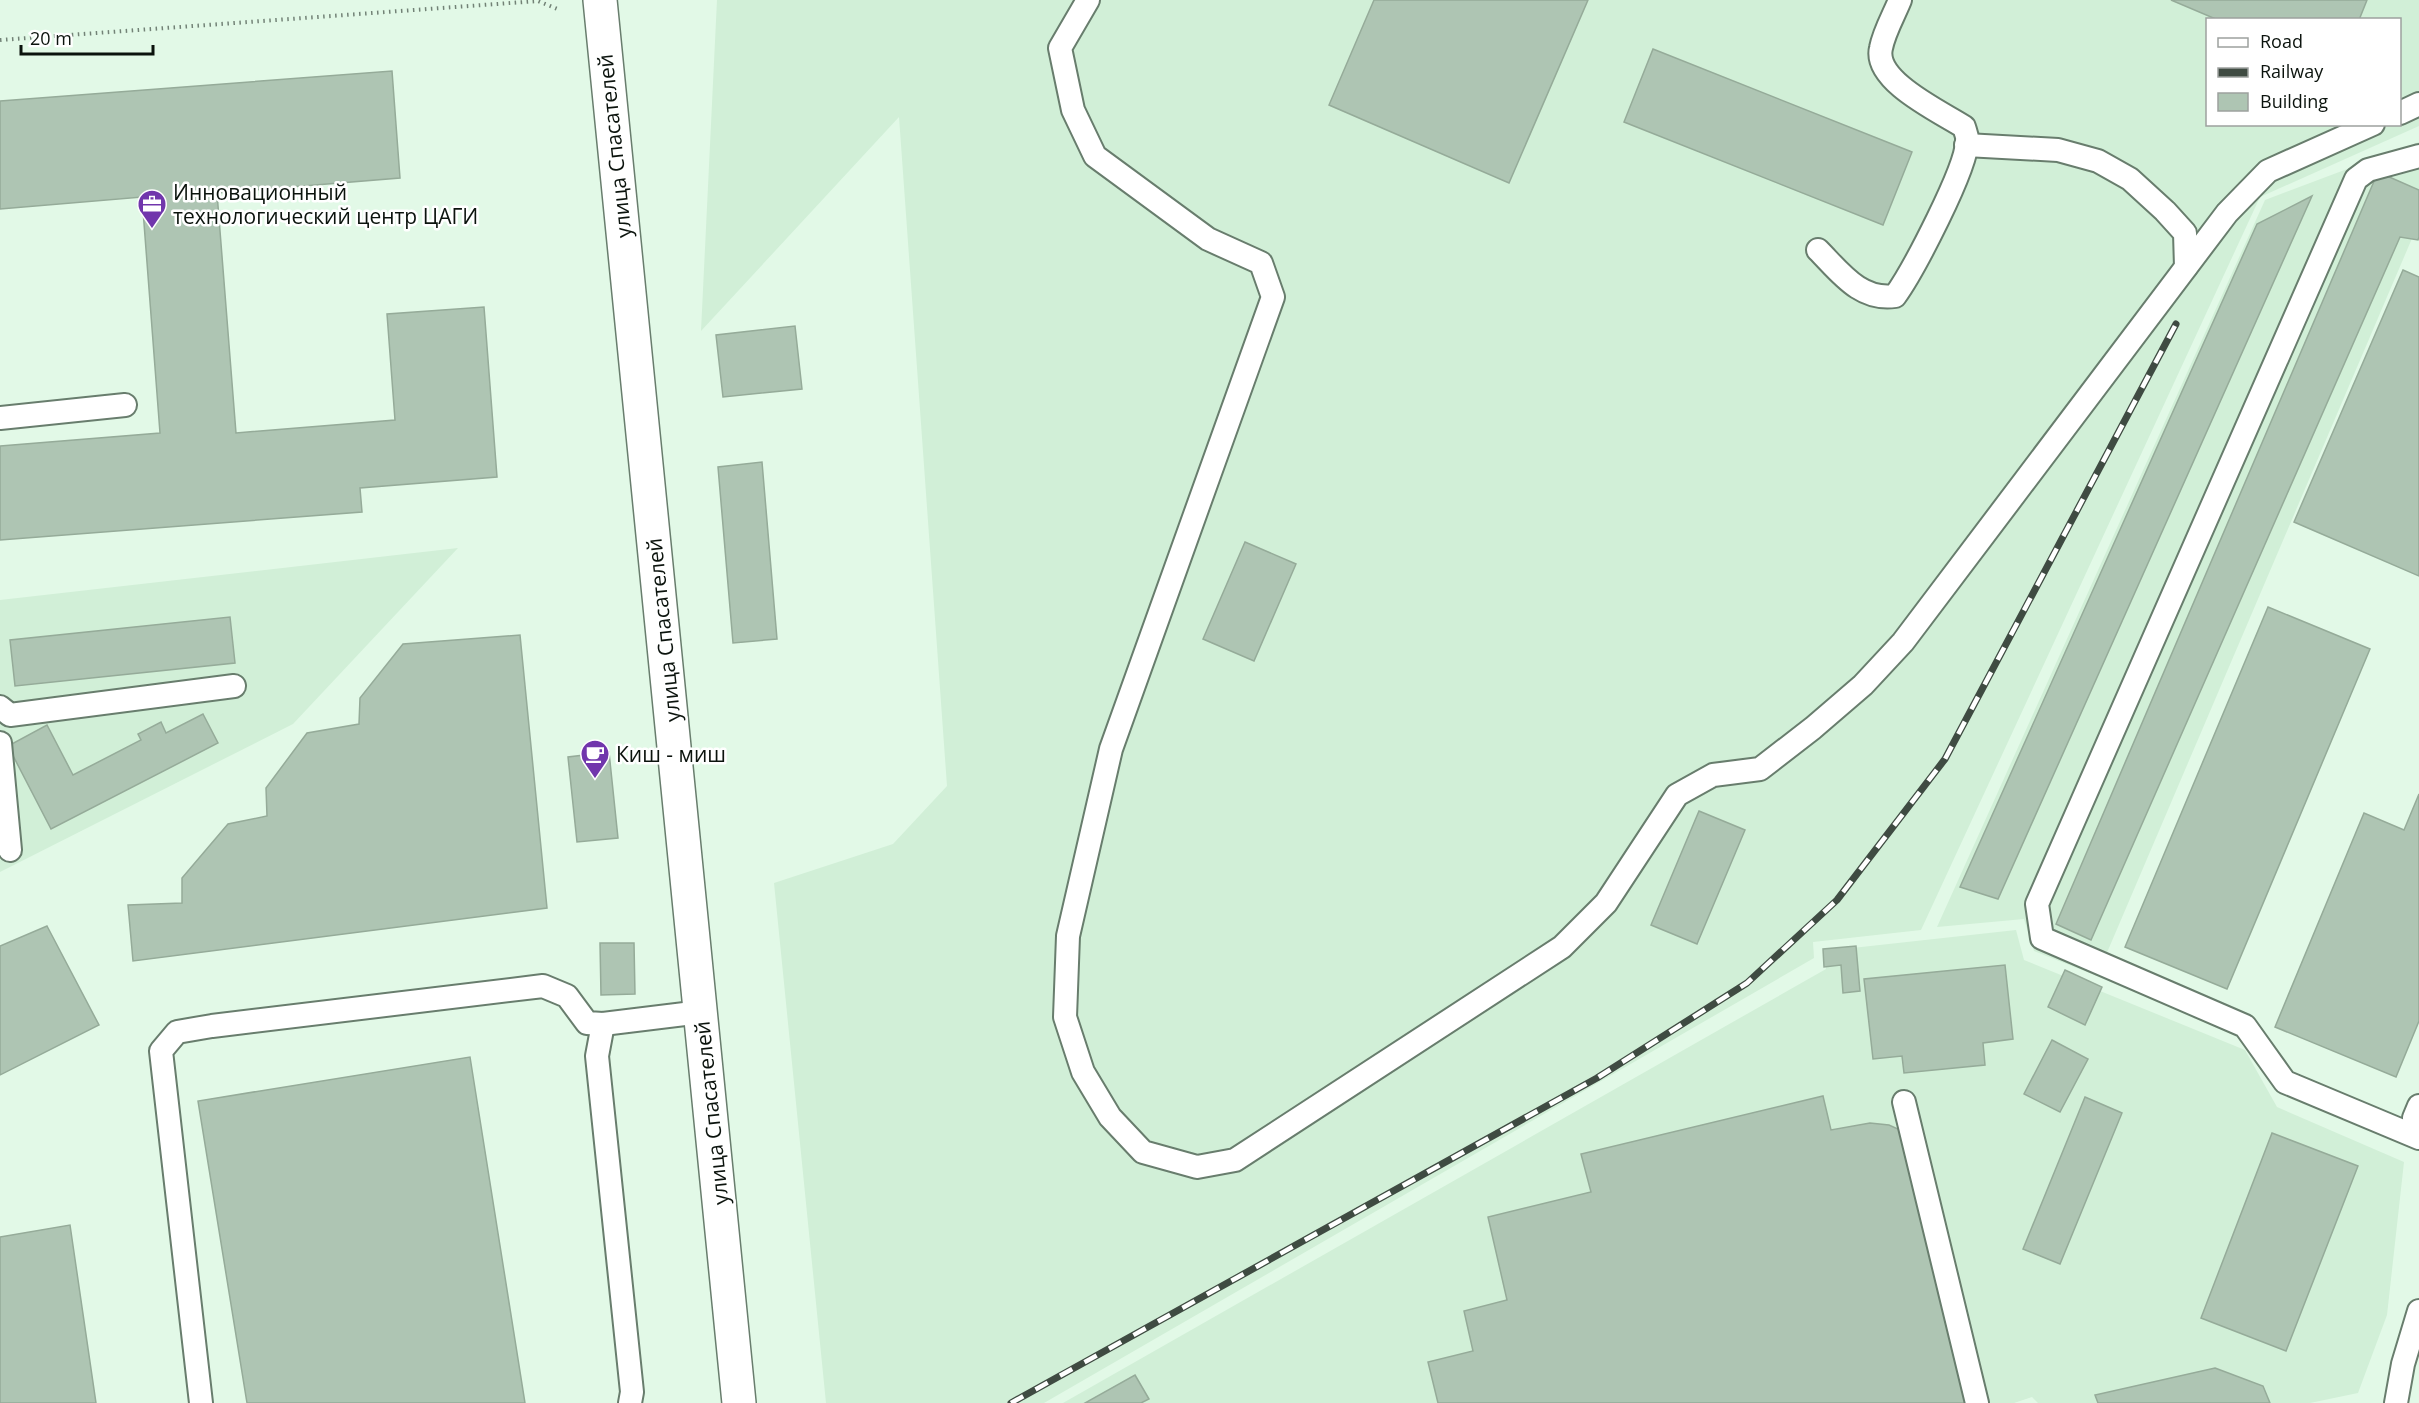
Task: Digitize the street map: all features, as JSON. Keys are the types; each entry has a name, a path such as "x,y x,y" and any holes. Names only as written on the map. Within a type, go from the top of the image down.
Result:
{"street":[{"name":"улица Спасателей","path":"600,0 739,1403"}],"lane":[{"path":"1088,0 1060,48 1073,110 1095,156 1208,239 1261,263 1273,297 1111,749 1068,936 1065,1017 1083,1072 1110,1117 1143,1152 1197,1167 1235,1160 1562,946 1606,903 1677,795 1713,775 1760,769 1863,685 1903,642 2227,213 2268,171 2369,126"},
{"path":"1818,250 1859,291 1881,298 1895,296 1922,251 1964,159 1966,145 1964,127 1898,85 1887,75 1881,63 1880,49 1900,0"},
{"path":"2401,113 2419,104"},
{"path":"1966,145 2058,150 2098,161 2130,179 2166,211 2185,233 2186,267"},
{"path":"2417,1137 2285,1082 2245,1026 2042,938 2037,904 2356,179 2368,171 2419,156"},
{"path":"0,418 125,405"},
{"path":"0,707 10,715 234,686"},
{"path":"0,743 10,850"},
{"path":"201,1403 161,1051 177,1032 543,986 567,996 587,1023 603,1024 701,1012"},
{"path":"603,1024 597,1056 632,1392 630,1403"},
{"path":"1904,1102 1977,1403"},
{"path":"2417,1137 2414,1118 2419,1106"},
{"path":"2396,1403 2419,1311"}],"path":[{"path":"0,40 537,1 559,9 564,18"}],"shaded area":[{"path":"717,0 2419,0 2419,126 2260,197 1921,930 1813,942 1814,958 1044,1403 826,1403 774,883 893,844 947,786 899,117 701,331"},
{"path":"2419,142 2419,222 2097,976 2034,951 2024,919 1937,927 2265,200"},
{"path":"458,548 293,724 0,872 0,600"},
{"path":"2016,930 2024,960 2245,1050 2277,1107 2404,1162 2387,1315 2358,1393 2310,1403 2038,1403 2032,1397 2014,1403 1063,1403 1826,969 1825,951"}],"building":[{"path":"1374,0 1588,0 1509,183 1329,105"},
{"path":"2171,0 2367,0 2360,18 2213,18"},
{"path":"1653,49 1912,152 1883,225 1624,122"},
{"path":"392,71 400,178 217,193 236,433 395,420 387,314 484,307 497,477 360,488 362,512 0,540 0,446 160,433 142,197 0,209 0,101"},
{"path":"2378,172 2419,190 2418,240 2400,237 2091,940 2056,924"},
{"path":"2312,196 1998,899 1960,887 2257,224"},
{"path":"2403,270 2419,277 2419,576 2294,522"},
{"path":"795,326 802,389 723,397 716,335"},
{"path":"762,462 777,639 733,643 718,467"},
{"path":"1245,542 1296,564 1254,661 1203,639"},
{"path":"2268,607 2370,649 2227,989 2125,947"},
{"path":"230,617 235,663 15,686 10,640"},
{"path":"520,635 547,908 133,961 128,905 182,903 182,878 228,824 267,816 266,788 307,733 359,724 360,698 403,644"},
{"path":"203,714 218,743 51,829 8,746 47,725 73,775 141,740 138,734 161,722 166,733"},
{"path":"609,752 618,838 577,842 568,757"},
{"path":"2419,794 2419,1021 2396,1077 2275,1027 2364,813 2404,830"},
{"path":"1699,811 1745,830 1697,944 1651,925"},
{"path":"47,926 99,1025 0,1075 0,946"},
{"path":"600,943 634,943 635,994 601,995"},
{"path":"1856,946 1860,991 1843,993 1841,965 1824,967 1823,949"},
{"path":"2005,965 2013,1039 1983,1043 1985,1065 1904,1073 1902,1056 1873,1059 1864,979"},
{"path":"2065,970 2102,987 2085,1025 2048,1007"},
{"path":"2052,1040 2088,1059 2060,1112 2024,1094"},
{"path":"470,1057 525,1403 247,1403 198,1101"},
{"path":"1823,1096 1831,1130 1870,1123 1889,1125 1898,1129 1906,1139 1982,1403 1438,1403 1428,1362 1473,1351 1464,1311 1507,1300 1488,1217 1591,1192 1581,1154"},
{"path":"2085,1097 2122,1113 2060,1264 2023,1249"},
{"path":"2272,1133 2358,1166 2286,1351 2201,1318"},
{"path":"70,1225 96,1403 0,1403 0,1237"},
{"path":"2215,1368 2263,1386 2270,1403 2098,1403 2095,1395"},
{"path":"1135,1375 1149,1399 1141,1403 1085,1403"}],"railway":[{"path":"1011,1403 1597,1078 1747,983 1837,900 1945,759 2176,324"}],"place":[{"name":"Инновационный технологический центр ЦАГИ","path":"152,230"},
{"name":"Киш - миш","path":"595,780"}]}
